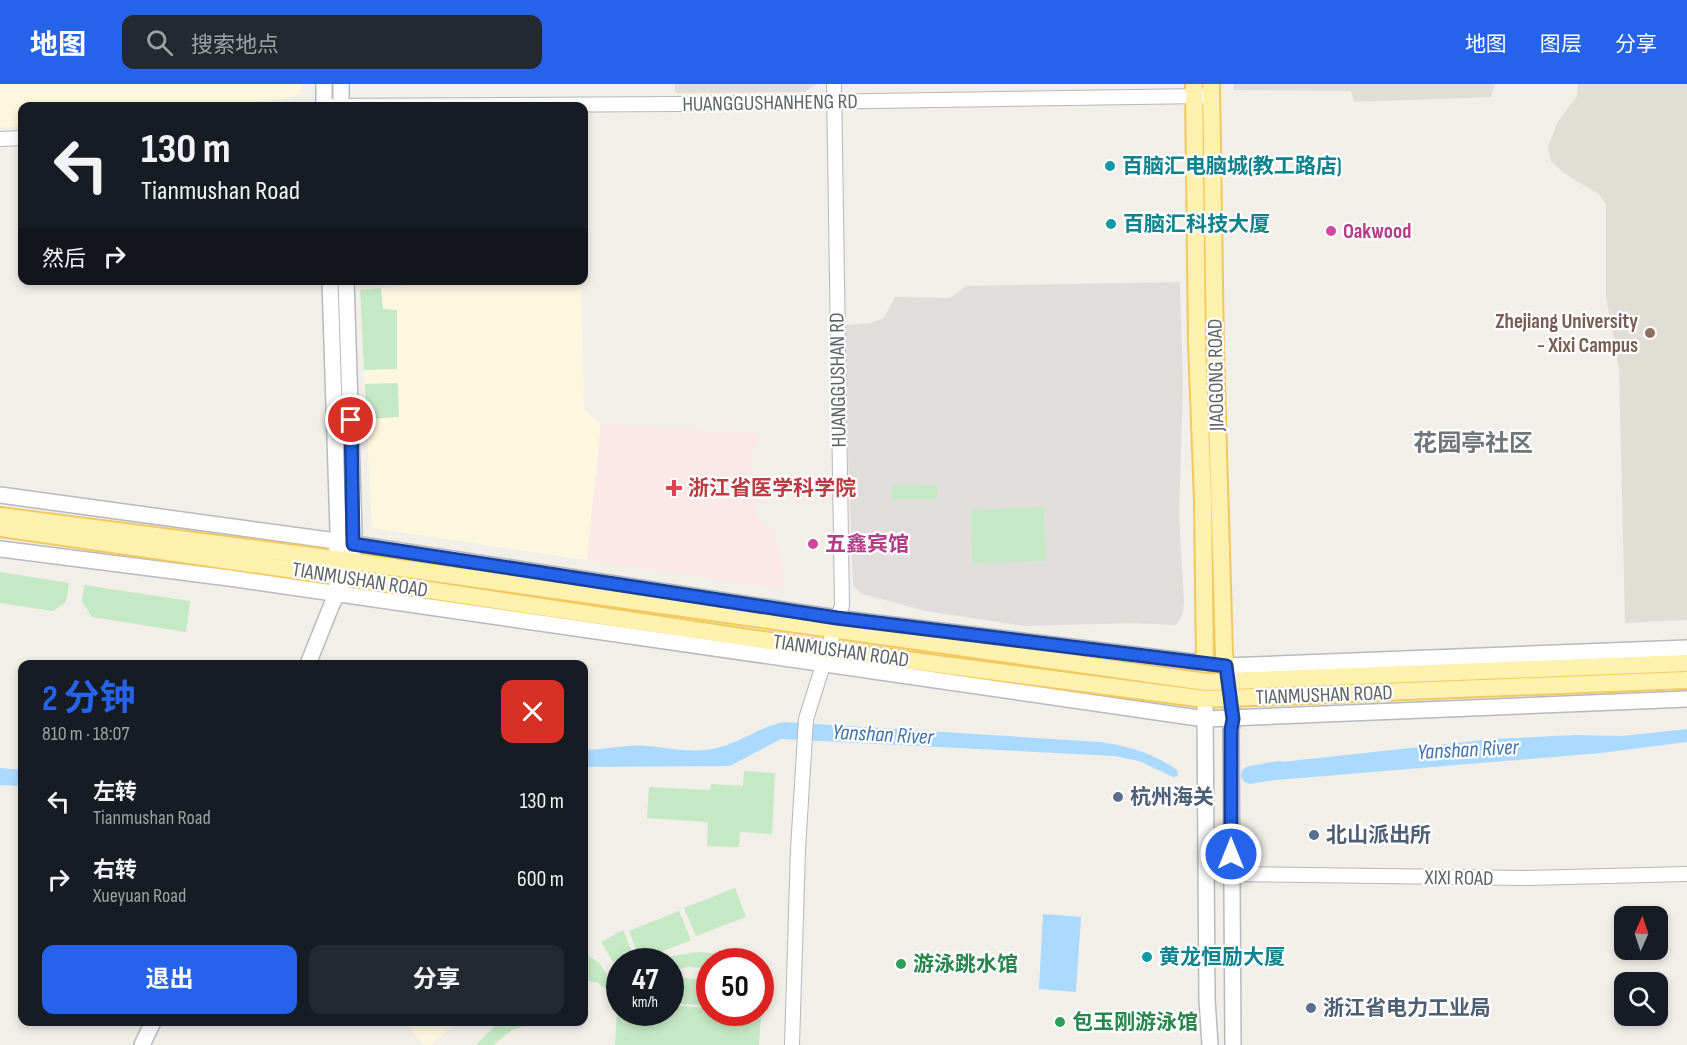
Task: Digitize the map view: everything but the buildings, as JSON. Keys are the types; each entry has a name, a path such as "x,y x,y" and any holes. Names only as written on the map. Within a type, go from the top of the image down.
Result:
{"main road":[{"path":"324,84 324,102"},
{"path":"341,84 341,102"},
{"name":"JIAOGONG ROAD","path":"1202,90 1197,344 1203,500 1205,664"},
{"name":"JIAOGONG ROAD","path":"1202,90 1224,654 1227,674"},
{"path":"330,285 338,519 336,541 342,569"},
{"path":"310,660 338,594 342,569 353,544 346,285"},
{"name":"TIANMUSHAN ROAD","path":"0,495 336,541 835,624 1231,699 1687,680"},
{"name":"TIANMUSHAN ROAD","path":"0,516 342,569 826,657 1209,719 1687,699"},
{"name":"TIANMUSHAN ROAD","path":"0,528 342,569 1205,664 1227,674 1687,663"},
{"name":"TIANMUSHAN ROAD","path":"0,549 826,657 1207,693 1227,674 1687,648"},
{"path":"1205,664 1209,719 1218,1045"},
{"path":"1227,674 1233,719 1231,730 1233,1045"},
{"path":"1209,719 1207,999 1210,1045"},
{"path":"142,1045 151,1026"}],"street":[{"name":"HUANGGUSHAN RD","path":"792,1045 803,745 806,719 842,605 834,84"},
{"name":"HUANGGUSHANHENG RD","path":"588,104 834,102 1202,90"},
{"path":"0,139 18,138"},
{"name":"XIXI ROAD","path":"1231,874 1527,878 1687,874"}],"shaded area":[{"path":"0,84 303,84 300,94 285,99 253,102 18,102 18,126 0,128"},
{"path":"675,84 816,84 805,92 675,93"},
{"path":"1234,84 1495,84 1491,97 1354,102 1351,91 1234,90"},
{"name":"Zhejiang University - Xixi Campus","path":"1578,84 1687,84 1687,620 1625,623 1619,369 1606,297 1606,205 1600,195 1564,173 1551,161 1548,147 1557,123 1577,96"},
{"path":"1180,282 1183,384 1179,513 1184,602 1182,616 1176,625 1133,623 1024,626 926,611 862,594 853,585 843,325 871,323 884,318 895,297 950,298 966,286"},
{"path":"412,285 581,285 584,409 601,424 587,560 372,528 360,290"},
{"name":"浙江省医学科学院","path":"601,424 761,434 751,457 757,518 775,533 784,576 784,589 587,560"},
{"path":"407,1026 453,1026 430,1045 424,1045"}],"green space":[{"path":"381,288 383,309 397,310 397,369 364,370 360,290"},
{"path":"398,383 399,417 366,419 365,384"},
{"path":"937,485 937,499 891,499 891,486"},
{"path":"1044,507 1046,561 972,563 971,510"},
{"path":"0,572 69,583 66,602 53,611 0,603"},
{"path":"84,585 190,601 186,632 92,617 82,601"},
{"path":"744,771 775,773 772,834 740,832 739,847 707,846 708,822 647,818 649,787 710,790 711,784 743,786"},
{"path":"735,888 746,917 696,936 684,908"},
{"path":"679,911 691,940 671,948 635,948 629,931"},
{"path":"623,930 631,948 606,948 606,950 601,942"},
{"path":"696,952 696,967 684,968 684,954"},
{"path":"588,956 599,963 606,973 606,989 598,983 588,981"},
{"path":"684,978 696,979 696,1005 684,1004"},
{"path":"684,1006 696,1007 696,1026 760,1026 759,1045 615,1045 616,1026 684,1026"},
{"path":"495,1026 524,1026 512,1030 493,1045 476,1045"}],"water":[{"path":"785,722 1100,742 1130,748 1149,755 1177,770 1178,776 1173,777 1139,761 1114,756 781,739 730,766 588,767 588,750 624,746 687,750 712,749 731,744 775,724"},
{"path":"1687,729 1687,742 1601,753 1264,781 1258,780 1254,775 1263,764 1493,739 1575,735 1622,736"},
{"path":"0,768 18,770 18,786 0,785"},
{"path":"1043,914 1081,917 1076,992 1039,989"}],"waterway":[{"name":"Yanshan River","path":"1250,775 1279,770"}],"place":[{"name":"百脑汇电脑城(教工路店)","path":"1110,166"},
{"name":"百脑汇科技大厦","path":"1111,224"},
{"name":"Oakwood","path":"1331,231"},
{"name":"Zhejiang University - Xixi Campus","path":"1650,333"},
{"name":"浙江省医学科学院","path":"674,488"},
{"name":"五鑫宾馆","path":"813,544"},
{"name":"杭州海关","path":"1118,797"},
{"name":"北山派出所","path":"1314,835"},
{"name":"黄龙恒励大厦","path":"1147,957"},
{"name":"游泳跳水馆","path":"901,964"},
{"name":"浙江省电力工业局","path":"1311,1008"},
{"name":"包玉刚游泳馆","path":"1060,1022"}],"district":[{"name":"花园亭社区","path":"1473,443"}],"route":[{"path":"351,420 353,544 837,618 1226,666 1233,719 1231,730 1231,854"}]}
